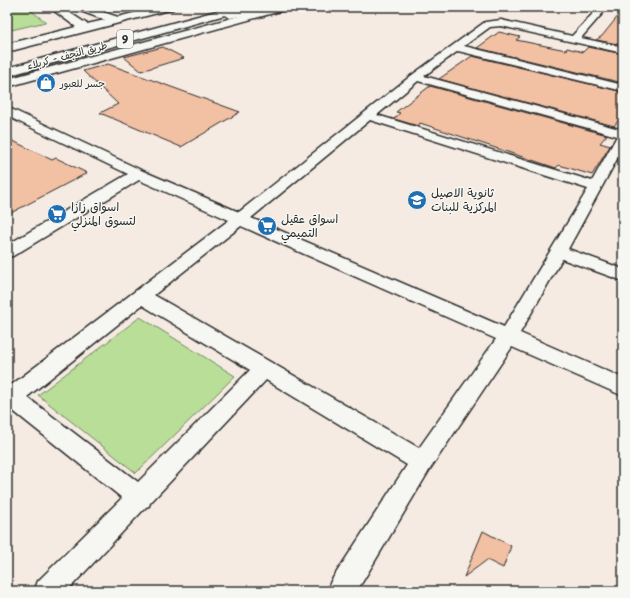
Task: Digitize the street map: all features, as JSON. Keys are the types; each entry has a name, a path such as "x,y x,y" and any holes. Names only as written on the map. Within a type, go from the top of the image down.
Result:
{"main road":[{"path":"54,7 85,28"},
{"path":"64,13 80,11 80,7 119,20"},
{"path":"7,48 169,7"},
{"name":"9","path":"7,59 206,7"},
{"name":"طريق النجف - کربلاء","path":"7,72 243,7"},
{"path":"174,26 271,7"},
{"path":"7,83 284,7"}],"street":[{"path":"574,39 604,7"},
{"path":"140,498 9,396 240,219 416,77 484,26 494,23 501,23 623,50"},
{"path":"455,47 623,88"},
{"path":"341,591 422,462 508,337 596,187 623,135 416,77"},
{"path":"7,111 138,174 623,387"},
{"path":"368,116 596,187"},
{"path":"7,252 138,174"},
{"path":"558,251 623,275"},
{"path":"141,296 422,462"},
{"path":"48,591 264,370"}],"green space":[{"path":"7,7 26,7 46,22 7,31"},
{"path":"140,317 235,376 136,473 38,395"}],"building":[{"path":"623,10 623,45 596,40 602,36"},
{"path":"499,32 520,37 516,40 566,50 567,48 583,52 588,47 623,54 623,83 477,48"},
{"path":"163,47 184,58 141,71 124,57"},
{"path":"472,56 623,92 623,115 614,126 439,79"},
{"path":"108,64 240,112 181,147 100,113 118,104 83,71"},
{"path":"430,86 607,135 600,143 610,146 592,175 559,165 556,168 420,123 418,126 394,119 400,113 396,112"},
{"path":"7,138 52,160 56,158 87,173 7,215"},
{"path":"483,531 511,546 503,568 487,560 464,577"}],"place":[{"name":"جسر للعبور","path":"46,83"},
{"name":"ثانوية الاصيل المركزية للبنات","path":"417,200"},
{"name":"اسواق زازا لتسوق المنزلي","path":"57,214"},
{"name":"اسواق عقيل التميمي","path":"267,226"}]}
